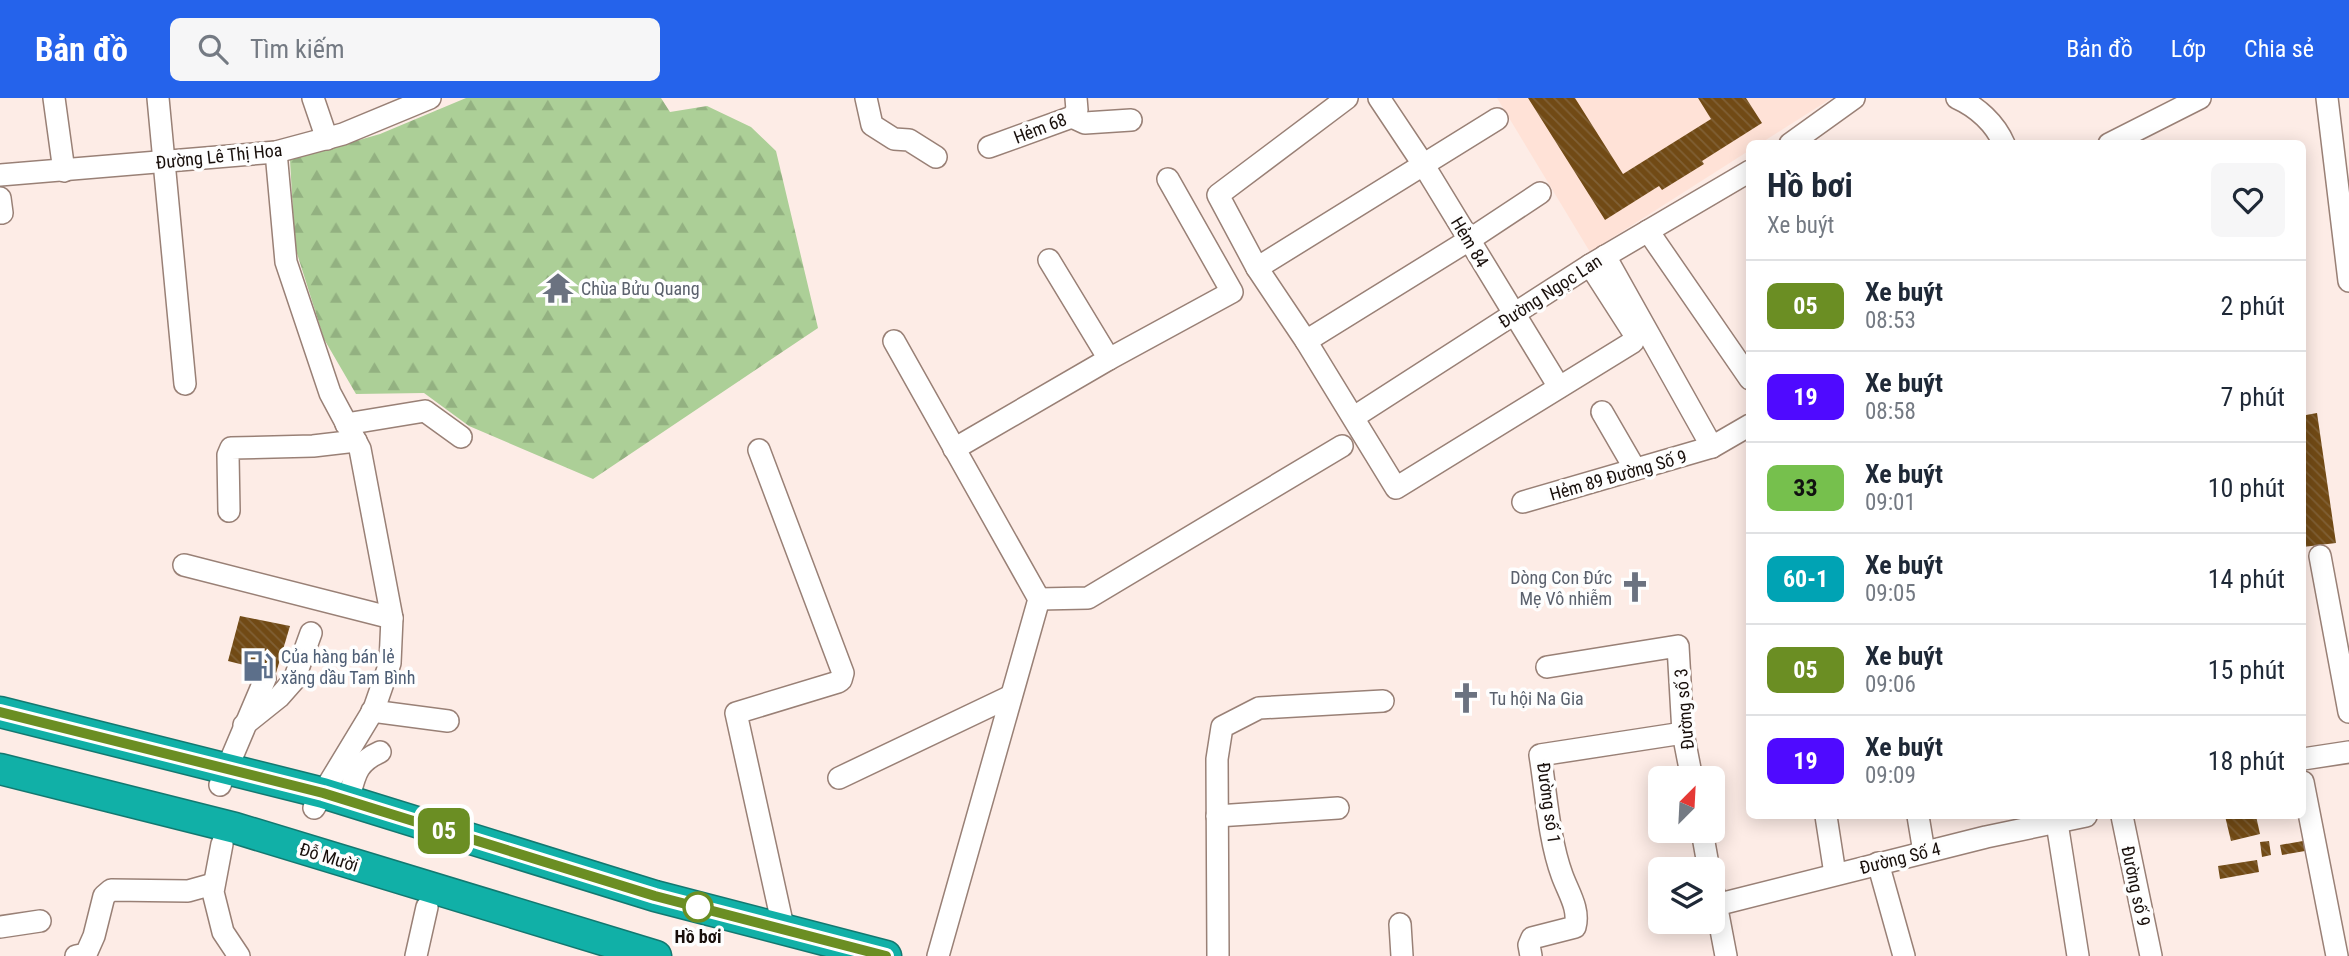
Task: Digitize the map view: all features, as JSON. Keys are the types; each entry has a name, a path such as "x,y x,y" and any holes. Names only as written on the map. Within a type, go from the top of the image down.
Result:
{"highway":[{"path":"0,712 125,751 328,801 655,896 886,956"},
{"path":"0,729 125,751"},
{"name":"Đỗ Mười","path":"0,769 235,828 656,956"},
{"name":"Đỗ Mười","path":"0,790 222,844 590,956"},
{"path":"328,801 659,914 807,956"}],"street":[{"path":"54,98 64,171"},
{"path":"158,98 184,384"},
{"path":"313,98 327,139"},
{"name":"Đường Lê Thị Hoa","path":"0,175 276,152 343,134 430,98"},
{"path":"866,98 872,125 894,139 909,140 936,157"},
{"path":"1347,98 1218,195 1256,268 1306,341 1396,488 1635,338 1598,260"},
{"name":"Hẻm 84","path":"1379,98 1423,164 1559,387"},
{"path":"1796,140 1854,98"},
{"path":"1957,98 1972,105 1986,118 2001,140"},
{"path":"2141,137 2200,98"},
{"path":"2327,98 2349,281"},
{"path":"1074,108 1085,123 1131,120"},
{"name":"Hẻm 68","path":"989,147 1074,108"},
{"path":"1256,268 1497,119"},
{"path":"276,152 286,262 330,393 360,449 392,618 390,663 372,711 328,801"},
{"name":"Đường Ngọc Lan","path":"1353,417 1598,260 1746,176"},
{"path":"954,449 1109,359 1232,292 1168,179"},
{"path":"1306,341 1540,193"},
{"path":"0,198 0,214"},
{"path":"1648,231 1746,373"},
{"path":"1049,260 1109,359"},
{"path":"1598,260 1712,447"},
{"path":"894,341 1039,599 938,956"},
{"path":"229,511 228,455 231,448 313,446 425,411 460,437"},
{"path":"1602,412 1635,469"},
{"name":"Hẻm 89 Đường Số 9","path":"1523,502 1712,447 1746,427"},
{"path":"1039,599 1087,598 1342,446"},
{"path":"759,450 843,673 838,682 736,713 784,930"},
{"path":"2320,556 2349,712"},
{"path":"184,565 392,618"},
{"path":"244,725 279,697 294,680 311,633"},
{"name":"Đường số 3","path":"1547,667 1678,646 1684,733 1690,766"},
{"path":"223,777 265,679"},
{"path":"839,778 1011,696"},
{"path":"1219,956 1217,759 1222,727 1259,708 1383,701"},
{"path":"372,711 448,721"},
{"name":"Đường số 1","path":"1531,956 1529,944 1532,937 1568,930 1577,923 1577,913 1558,862 1539,755 1684,733"},
{"path":"328,801 367,758 380,752"},
{"path":"2306,759 2349,752"},
{"path":"2306,797 2337,956"},
{"path":"1217,816 1338,807"},
{"path":"1826,819 1835,874"},
{"path":"1918,819 1924,852"},
{"path":"1983,819 1986,837"},
{"name":"Đường Số 4","path":"1725,896 1835,874 1986,837 2074,819"},
{"name":"Đường số 9","path":"2123,819 2151,956"},
{"path":"2057,823 2078,956"},
{"path":"222,844 213,884 223,932 239,956"},
{"path":"1878,863 1904,956"},
{"path":"76,956 86,954 94,936 104,896 111,891 188,891 213,884"},
{"path":"416,956 427,907"},
{"path":"0,927 40,921"},
{"path":"1400,924 1402,956"},
{"path":"1722,934 1726,956"}],"shaded area":[{"path":"1497,98 1832,98 1766,140 1746,140 1746,153 1590,252"}],"green space":[{"name":"Chùa Bửu Quang","path":"466,98 661,98 670,112 707,106 751,127 776,151 818,328 593,479 469,426 424,393 356,394 324,339 295,247 290,160 380,134"}],"building":[{"path":"1528,98 1575,98 1623,174 1711,119 1698,98 1746,98 1762,123 1662,190 1659,186 1605,220"},
{"path":"2317,413 2336,543 2306,547 2306,415"},
{"path":"240,616 290,626 276,673 228,661"},
{"path":"2226,819 2257,819 2260,834 2231,841"},
{"path":"2269,841 2271,855 2262,857 2260,842"},
{"path":"2303,841 2305,851 2282,855 2280,845"},
{"path":"2257,860 2259,872 2220,879 2218,866"}],"bus line":[{"name":"05","path":"0,712 323,793 655,896 886,956"}],"place":[{"name":"Chùa Bửu Quang","path":"558,288"},
{"name":"Dòng Con Đức Mẹ Vô nhiễm","path":"1635,587"},
{"name":"Của hàng bán lẻ xăng dầu Tam Bình","path":"258,666"},
{"name":"Tu hội Na Gia","path":"1466,698"},
{"name":"Hồ bơi","path":"698,907"}]}
